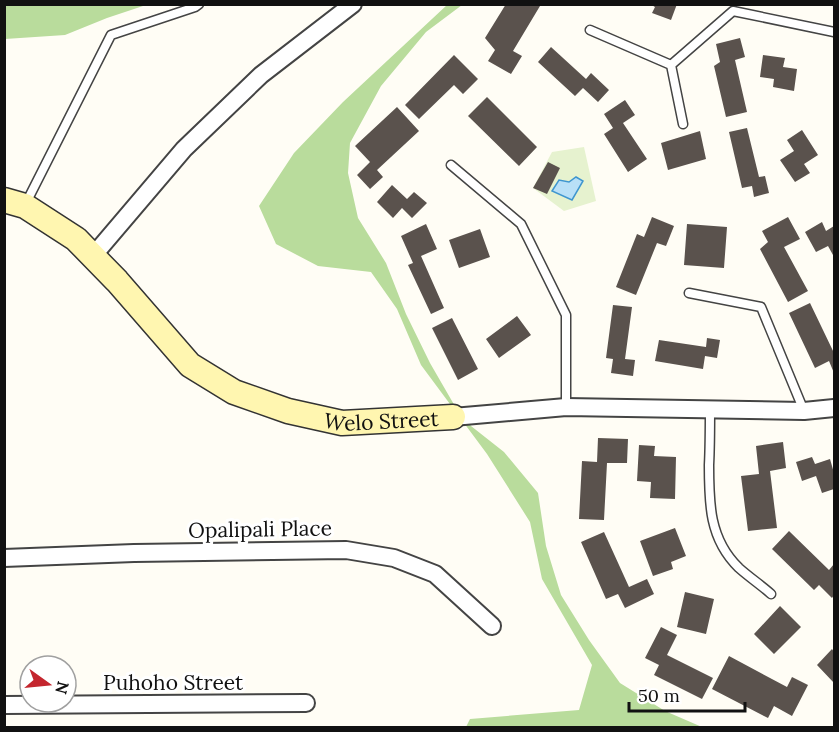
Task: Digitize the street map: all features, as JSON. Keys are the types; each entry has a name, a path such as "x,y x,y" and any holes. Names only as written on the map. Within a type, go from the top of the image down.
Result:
{"street":[{"path":"93,256 184,149 261,75 352,4"},
{"name":"Welo Street","path":"15,203 76,239 117,281 190,365 234,392 288,411 342,423 453,417 566,407 804,411 834,408"},
{"name":"Opalipali Place","path":"4,558 134,553 346,550 394,558 435,574 492,626"},
{"name":"Puhoho Street","path":"4,705 306,703"}],"lane":[{"path":"15,203 111,35 195,8 199,4"},
{"path":"671,64 733,11 834,32"},
{"path":"590,30 671,64"},
{"path":"671,64 683,124"},
{"path":"452,165 521,224 567,315 566,407"},
{"path":"689,293 761,307 804,411"},
{"path":"710,410 709,501 714,526 731,559 771,594"}],"green space":[{"path":"5,4 146,5 65,35 5,39"},
{"path":"447,5 462,5 426,32 381,86 350,143 348,173 358,218 386,263 406,314 430,363 456,408 471,426 504,452 538,493 546,546 561,595 589,640 620,683 665,711 702,727 466,727 470,719 579,710 592,665 542,579 530,522 487,454 421,365 397,309 371,272 318,266 276,244 259,206 294,153 343,102"},
{"path":"584,147 596,201 564,211 533,188 552,152"}],"water":[{"path":"576,177 583,181 572,200 552,191 559,180 569,182"}],"building":[{"path":"506,4 537,4 540,6 513,51 522,56 511,74 488,61 495,50 485,38"},
{"path":"650,4 677,4 671,20 652,13 655,7"},
{"path":"740,38 745,57 735,60 747,112 726,117 714,66 720,62 716,44"},
{"path":"551,47 586,79 591,73 609,90 598,102 583,88 575,96 538,62"},
{"path":"454,55 478,79 463,94 454,85 419,119 405,105"},
{"path":"763,55 785,58 783,67 797,69 794,91 773,87 774,79 760,77"},
{"path":"487,97 537,147 519,166 468,116"},
{"path":"625,100 635,115 623,123 647,159 628,172 604,134 613,128 604,114"},
{"path":"397,107 419,131 377,170 383,177 370,189 357,175 370,162 355,146"},
{"path":"747,128 759,177 765,176 769,193 754,197 752,186 742,188 729,132"},
{"path":"802,130 818,155 804,164 810,173 795,182 780,160 794,151 787,140"},
{"path":"700,131 706,159 668,170 661,143"},
{"path":"548,162 560,168 547,194 533,188"},
{"path":"392,185 407,199 414,192 427,203 412,218 402,208 393,218 377,202"},
{"path":"652,217 674,226 666,246 657,243 636,295 616,287 637,234 644,237"},
{"path":"788,217 800,239 784,247 808,291 788,302 760,249 768,242 762,231"},
{"path":"822,222 826,231 834,226 833,255 828,246 816,252 805,232"},
{"path":"426,224 437,249 421,256 444,308 431,314 408,265 413,263 401,236"},
{"path":"687,224 727,227 724,268 684,265"},
{"path":"480,229 490,257 459,268 449,240"},
{"path":"810,303 834,353 834,373 829,361 815,368 789,313"},
{"path":"613,305 632,307 625,359 635,360 633,376 611,373 613,359 606,358"},
{"path":"517,316 531,335 499,358 486,339"},
{"path":"452,318 478,369 458,380 432,328"},
{"path":"707,338 720,340 717,358 705,356 703,369 655,361 659,340 706,347"},
{"path":"598,438 628,439 627,463 607,463 604,520 579,519 582,461 597,462"},
{"path":"783,442 786,468 770,471 777,528 748,531 741,476 759,474 756,446"},
{"path":"639,445 655,446 654,456 676,457 675,499 650,498 651,482 637,481"},
{"path":"812,457 815,464 830,459 834,473 834,489 822,493 816,476 802,481 796,462"},
{"path":"675,528 686,556 671,562 673,569 653,576 640,541"},
{"path":"789,531 829,570 834,564 834,595 832,598 819,585 814,590 772,549"},
{"path":"604,532 629,587 647,579 654,594 625,608 618,594 606,599 581,542"},
{"path":"685,592 714,599 706,634 677,627"},
{"path":"780,606 801,627 774,654 754,634"},
{"path":"661,627 677,635 667,655 713,678 702,699 654,675 659,665 645,658"},
{"path":"832,649 834,652 834,683 817,665"},
{"path":"729,656 787,687 792,677 808,685 792,716 774,706 768,718 712,689"}]}
